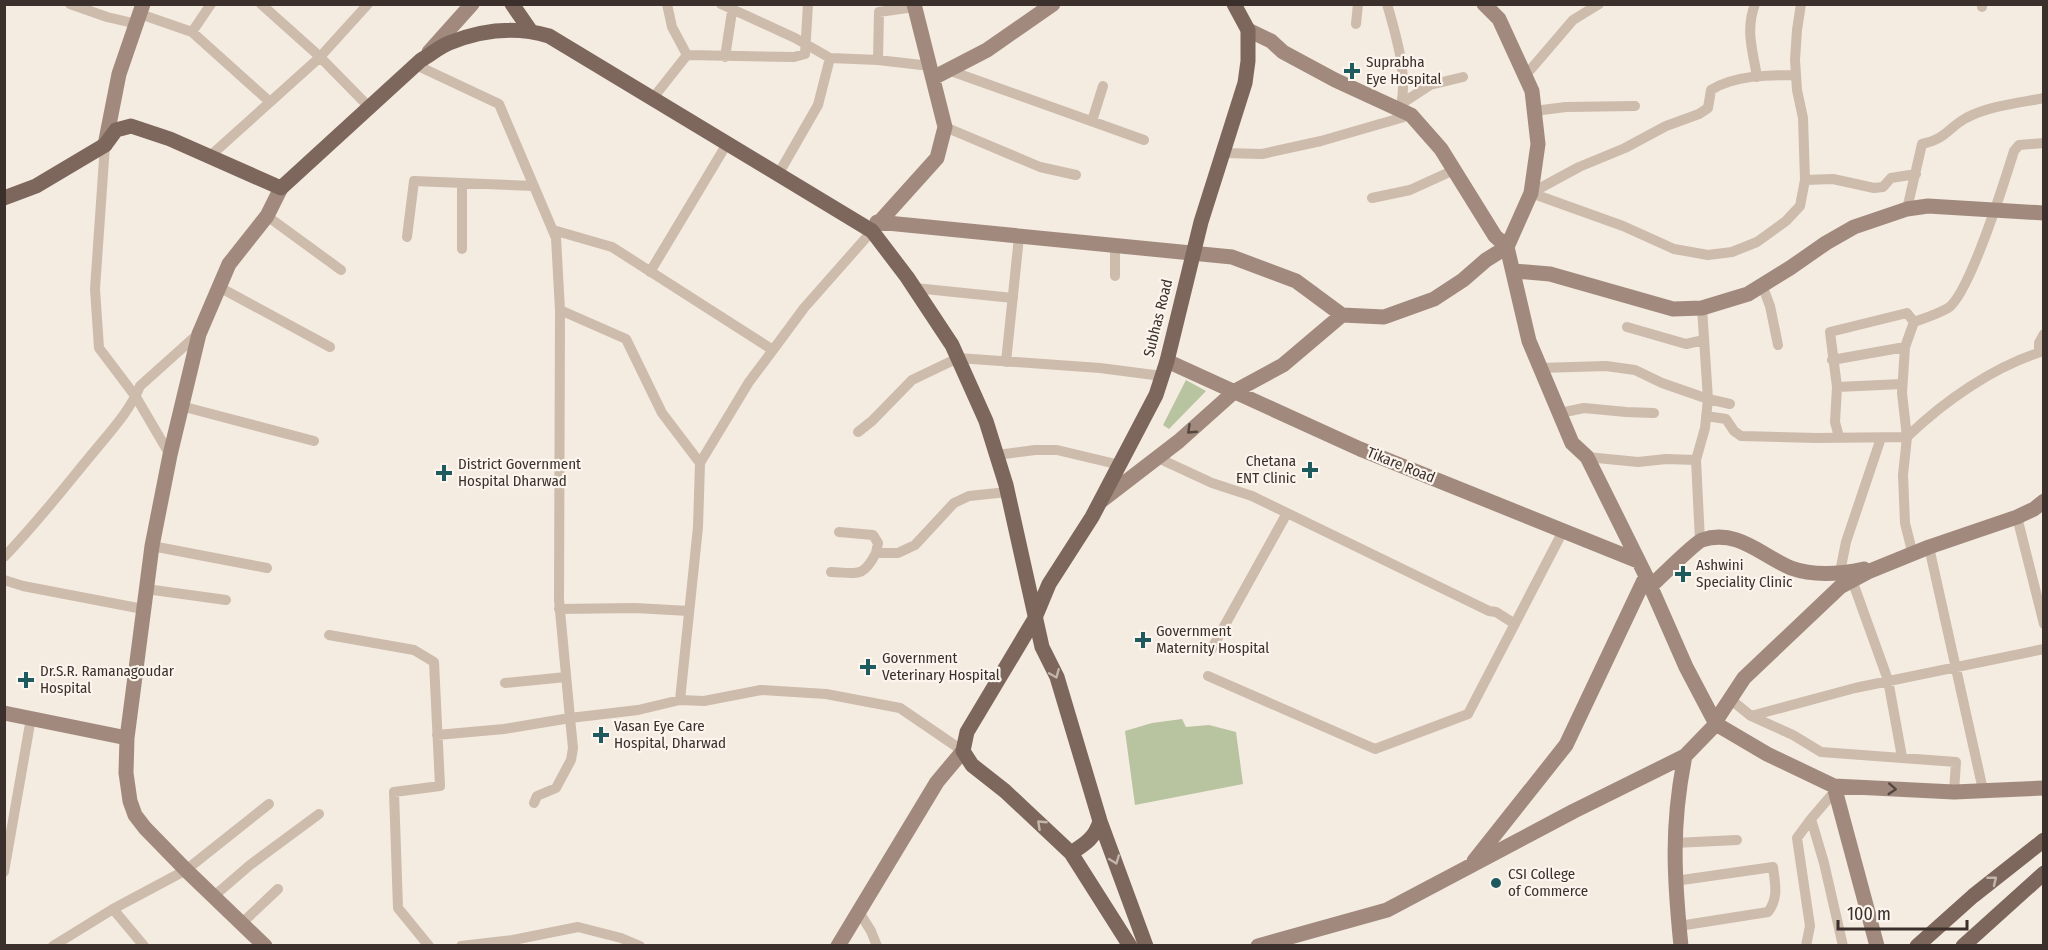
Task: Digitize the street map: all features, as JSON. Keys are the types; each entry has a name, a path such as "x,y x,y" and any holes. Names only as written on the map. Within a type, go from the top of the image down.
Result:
{"main road":[{"path":"512,4 530,30"},
{"name":"Subhas Road","path":"963,751 967,732 1034,620 1049,584 1101,501 1156,395 1167,361 1193,253 1245,83 1248,30 1234,4"},
{"path":"4,198 36,186 105,145 116,130 131,126 170,139 281,188 419,63 448,43 504,29 530,30 549,36 779,173 875,226 952,345 986,421 1007,492 1034,620 1042,647 1057,677 1100,821 1146,945"},
{"path":"963,751 972,765 1005,791 1071,853 1128,942"},
{"path":"1071,853 1089,842 1097,832 1100,821"},
{"path":"1917,945 2043,840"},
{"path":"1963,945 2043,873"}],"street":[{"path":"70,4 107,17 140,14 192,32 270,102"},
{"path":"192,32 210,4"},
{"path":"261,4 320,57 370,108"},
{"path":"209,157 320,57 368,4"},
{"path":"472,4 419,63 499,104 556,238 560,310 559,609 573,748 571,760 556,788 537,796 534,803"},
{"path":"667,4 672,27 687,55"},
{"path":"721,4 733,7 830,58 878,60 931,72 948,70 987,50 1053,4"},
{"path":"687,55 794,57 805,54 808,4"},
{"path":"1356,24 1358,4"},
{"path":"1387,4 1401,63 1404,109"},
{"path":"875,226 1115,245 1232,257 1296,281 1342,315 1384,317 1434,299 1507,247 1531,193 1538,144 1532,91 1498,19 1484,4"},
{"path":"1755,4 1750,19 1750,34 1757,77"},
{"path":"1531,193 1623,226 1674,249 1708,255 1732,252 1757,242 1786,221 1800,206 1805,180 1803,118 1796,75 1797,30 1801,4"},
{"path":"680,700 698,527 700,463 749,382 804,308 937,158 945,127 915,5 879,12 878,60"},
{"path":"1525,76 1573,20 1596,5"},
{"path":"725,57 733,7"},
{"path":"140,14 119,74 105,145 95,289 99,348 136,397 170,455"},
{"path":"1248,30 1271,41 1284,52 1335,80 1404,109 1441,149 1495,236 1507,247 1529,341 1572,442 1587,457 1648,581 1686,667 1716,724 1767,754 1834,788 1954,792 2043,788"},
{"path":"653,98 687,55"},
{"path":"779,173 818,105 830,58"},
{"path":"948,70 1143,140"},
{"path":"1531,193 1562,175 1625,148 1666,126 1699,114 1708,108 1711,90 1718,85 1757,77 1796,75"},
{"path":"1223,153 1262,154 1321,141 1404,109 1430,85 1463,77"},
{"path":"1092,121 1103,86"},
{"path":"1906,209 1922,144 1944,136 1964,119 1989,109 2043,98"},
{"path":"1534,111 1566,107 1635,106"},
{"path":"945,127 1040,167 1077,175"},
{"path":"650,272 728,142"},
{"path":"1913,555 1905,523 1903,475 1907,437 1902,393 1905,347 1914,322 1950,308 1964,287 2014,151 2019,145 2043,142"},
{"path":"1372,198 1410,190 1454,170"},
{"path":"1805,180 1833,179 1874,188 1883,187 1891,178 1916,174"},
{"path":"407,237 414,181 534,186"},
{"path":"462,183 462,249"},
{"path":"265,945 145,828 135,815 130,801 126,772 127,738 152,546 198,334 229,264 267,216 281,188"},
{"path":"1514,271 1550,274 1673,309 1702,308 1748,294 1854,227 1906,209 1928,206 2043,213"},
{"path":"267,216 341,270"},
{"path":"552,230 612,247 773,350"},
{"path":"1006,362 1018,237"},
{"path":"1115,245 1115,276"},
{"path":"1762,285 1770,306 1778,345"},
{"path":"219,287 330,347"},
{"path":"915,288 1013,298"},
{"path":"1700,541 1696,460 1708,399 1702,308"},
{"path":"560,310 626,339 662,413 700,463"},
{"path":"1839,437 1835,422 1837,387 1830,332 1907,314 1914,322"},
{"path":"1101,501 1179,441 1235,391 1283,365 1342,315"},
{"path":"1627,327 1686,344 1704,340"},
{"path":"4,557 29,531 136,397 140,386 198,334"},
{"path":"1706,416 1726,419 1734,431 1741,435 1907,437 1930,415 1967,389 1999,370 2041,352 2039,343 2043,334"},
{"path":"1832,360 1905,347"},
{"path":"858,432 912,380 958,358 1100,368 1162,376"},
{"name":"Tikare Road","path":"1167,361 1360,449 1638,561"},
{"path":"1540,368 1606,366 1635,370 1662,383 1730,404"},
{"path":"1837,387 1902,384"},
{"path":"181,405 314,441"},
{"path":"1560,413 1584,408 1654,413"},
{"path":"1881,438 1846,542 1846,576 1888,680 1902,757"},
{"path":"997,455 1035,450 1057,450 1120,465"},
{"path":"1587,457 1638,462 1666,459 1696,460"},
{"path":"1158,458 1212,483 1252,496 1489,611 1496,612 1515,624"},
{"path":"876,553 898,553 915,545 954,502 969,496 1007,492"},
{"path":"1470,866 1566,745 1648,581 1700,541 1724,537 1759,549 1792,568 1846,576 1886,565 1929,547 2017,517 2034,509 2043,501"},
{"path":"1211,650 1287,513"},
{"path":"2017,517 2043,624"},
{"path":"1208,676 1375,749 1468,714 1563,531"},
{"path":"831,572 858,573 868,569 878,543 873,535 839,532"},
{"path":"152,546 267,568"},
{"path":"1929,547 1983,790"},
{"path":"1258,945 1387,910 1574,811 1685,756 1716,724 1715,722 1744,678 1840,587 1846,576"},
{"path":"4,580 23,586 143,609"},
{"path":"146,589 226,600"},
{"path":"559,609 635,608 689,611"},
{"path":"329,635 414,650 434,662 440,786 394,792 398,908 429,945"},
{"path":"1751,716 1888,680 2043,649"},
{"path":"505,683 566,677"},
{"path":"437,735 504,729 638,710 680,700 704,701 761,690 826,694 900,708 963,751 937,782 838,945"},
{"path":"1730,699 1751,716 1793,735 1821,752 1956,762 1954,792"},
{"path":"4,713 127,738"},
{"path":"4,872 31,718"},
{"path":"1681,945 1674,843 1678,789 1685,756"},
{"path":"1806,945 1810,926 1797,837 1834,788"},
{"path":"1834,788 1877,945"},
{"path":"53,945 113,909 186,870 269,804"},
{"path":"214,896 250,865 319,814"},
{"path":"1811,819 1843,945"},
{"path":"1674,843 1737,840"},
{"path":"1675,881 1773,867 1776,893 1773,905 1768,912 1679,926"},
{"path":"242,923 278,889"},
{"path":"113,909 144,945"},
{"path":"859,912 878,945"},
{"path":"461,945 513,940 578,927 640,945"}],"green space":[{"path":"1186,380 1206,391 1169,429 1163,425"},
{"path":"1182,719 1186,727 1209,725 1236,732 1243,784 1135,805 1125,731 1152,723"}],"place":[{"name":"Suprabha Eye Hospital","path":"1352,71"},
{"name":"Chetana ENT Clinic","path":"1310,470"},
{"name":"District Government Hospital Dharwad","path":"444,473"},
{"name":"Ashwini Speciality Clinic","path":"1683,574"},
{"name":"Government Maternity Hospital","path":"1143,640"},
{"name":"Government Veterinary Hospital","path":"868,667"},
{"name":"Dr.S.R. Ramanagoudar Hospital","path":"26,680"},
{"name":"Vasan Eye Care Hospital, Dharwad","path":"601,735"},
{"name":"CSI College of Commerce","path":"1496,883"}]}
